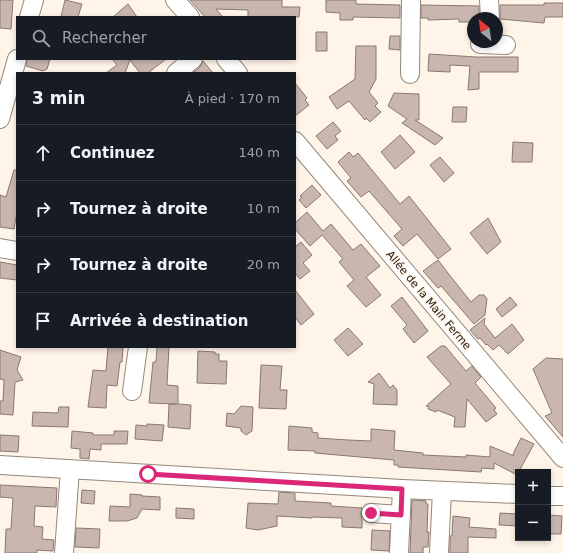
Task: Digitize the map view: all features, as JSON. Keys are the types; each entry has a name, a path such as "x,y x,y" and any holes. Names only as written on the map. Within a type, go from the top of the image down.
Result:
{"street":[{"path":"29,16 34,0"},
{"path":"175,0 189,16"},
{"path":"410,74 411,0"},
{"path":"489,0 490,12"},
{"path":"0,119 6,80 17,60"},
{"path":"177,72 192,60"},
{"path":"227,60 237,72"},
{"name":"Allée de la Main Ferme","path":"296,142 563,458"},
{"path":"0,248 16,251"},
{"path":"132,391 138,348"},
{"path":"0,465 402,489 515,494"},
{"path":"64,553 70,469"},
{"path":"399,553 402,489"},
{"path":"439,553 442,490"},
{"path":"551,496 563,496"},
{"path":"371,513 401,515"}],"building":[{"path":"0,0 13,0 11,29 0,28"},
{"path":"65,0 82,4 78,16 61,16"},
{"path":"190,0 282,0 282,7 300,7 299,17 248,16 248,10 216,9 222,16 204,16"},
{"path":"326,0 356,0 356,4 400,5 400,18 353,17 353,20 340,20 340,13 326,12"},
{"path":"544,3 563,3 563,17 545,17 544,23 503,19 503,12 500,12 500,5 544,5"},
{"path":"128,4 136,16 114,16"},
{"path":"421,5 479,6 479,12 467,12 467,22 459,22 459,19 428,20 428,18 421,18"},
{"path":"316,32 327,32 327,51 316,51"},
{"path":"390,36 400,36 400,50 389,49"},
{"path":"356,46 376,46 376,79 369,92 378,103 375,106 381,112 370,122 366,118 365,120 349,101 337,109 329,97 355,79"},
{"path":"429,54 476,57 518,57 518,72 479,72 479,89 468,90 470,66 450,65 450,72 428,71"},
{"path":"27,60 50,60 47,69 43,71 26,66"},
{"path":"113,60 130,60 125,72 107,72 117,65"},
{"path":"130,60 165,60 149,72 139,72"},
{"path":"203,61 212,72 194,72 200,67"},
{"path":"296,84 307,98 305,100 309,105 296,115"},
{"path":"394,93 419,94 419,120 415,120 443,138 435,145 402,123 407,119 388,106"},
{"path":"453,107 467,107 466,122 452,122"},
{"path":"333,122 341,131 335,136 338,140 327,149 316,136"},
{"path":"400,135 415,152 395,169 381,152"},
{"path":"513,142 533,143 532,162 512,162"},
{"path":"349,152 353,157 358,153 400,204 409,196 451,249 438,259 417,234 403,246 394,236 402,229 369,191 361,197 347,181 351,178 338,162"},
{"path":"440,157 454,173 444,182 430,165"},
{"path":"14,170 16,170 16,218 14,229 0,227 0,195 6,197"},
{"path":"312,185 321,195 306,208 299,200 302,197 300,196"},
{"path":"307,212 323,231 331,224 353,250 361,244 380,266 366,277 381,295 366,307 347,286 354,280 339,262 343,259 322,235 310,246 296,230 296,222"},
{"path":"488,218 501,242 487,254 470,233"},
{"path":"301,242 312,255 303,263 310,271 300,279 296,274 296,246"},
{"path":"438,260 471,302 479,295 484,295 487,299 485,315 474,324 441,286 438,288 423,271"},
{"path":"0,262 16,265 16,280 0,278"},
{"path":"296,291 314,314 301,325 296,318"},
{"path":"402,297 428,331 414,343 403,329 407,325 391,306"},
{"path":"510,297 517,305 502,317 496,309"},
{"path":"485,318 484,324 495,338 512,324 524,340 508,354 499,345 493,350 480,338 478,339 470,330"},
{"path":"348,328 363,344 348,356 334,340"},
{"path":"441,346 445,346 466,371 472,366 481,377 475,383 496,408 494,410 497,414 486,422 467,399 465,427 454,427 455,417 437,410 436,412 428,409 429,407 426,406 451,384 427,357"},
{"path":"108,348 123,348 122,362 120,362 117,386 107,385 106,408 88,407 93,370 106,371"},
{"path":"157,348 169,348 167,385 178,386 178,404 191,405 190,429 168,427 169,404 177,404 149,403 153,362 156,362"},
{"path":"0,350 21,357 17,370 23,380 15,382 13,415 0,414 0,401 3,401 4,380 0,379"},
{"path":"198,351 215,352 215,354 219,354 219,361 227,361 226,384 197,383"},
{"path":"546,358 563,359 563,437 545,416 552,413 533,369"},
{"path":"261,365 282,366 280,390 287,390 286,409 259,408"},
{"path":"379,373 390,388 393,385 397,390 397,405 373,404 374,384 368,382"},
{"path":"241,406 253,407 252,431 246,435 241,431 241,428 226,426 227,413 234,414"},
{"path":"59,407 69,407 68,427 32,426 33,412 58,413"},
{"path":"147,424 164,425 162,441 135,439 136,425 147,426"},
{"path":"289,426 312,428 312,432 318,433 318,438 348,440 371,441 371,429 395,431 394,450 423,453 423,455 466,457 466,455 490,457 490,446 514,456 513,454 521,438 534,444 520,469 515,469 515,474 494,463 494,469 482,468 481,472 398,467 398,465 394,465 394,460 315,453 315,451 288,450"},
{"path":"72,431 93,433 93,435 114,435 114,431 128,431 127,444 101,444 101,450 90,449 89,459 80,458 80,449 71,448"},
{"path":"0,435 19,436 18,452 0,451"},
{"path":"0,485 57,488 56,507 35,506 34,526 43,527 42,539 54,540 53,551 37,550 37,553 5,553 6,529 11,529 13,498 0,497"},
{"path":"82,490 95,491 94,504 81,503"},
{"path":"279,492 295,493 295,501 331,503 331,506 362,508 362,528 342,527 342,518 277,516 277,526 258,530 246,528 248,503 278,504"},
{"path":"130,494 160,497 160,510 142,509 137,518 127,521 109,521 110,506 130,507"},
{"path":"412,500 426,501 426,504 428,504 428,547 423,547 423,553 410,553"},
{"path":"176,508 194,509 194,519 176,518"},
{"path":"500,513 515,514 515,526 499,525"},
{"path":"551,515 562,516 561,534 551,534"},
{"path":"453,516 470,518 469,527 496,529 496,538 468,537 468,553 450,553 450,536 452,536"},
{"path":"76,528 100,529 99,548 75,547"},
{"path":"372,530 390,531 389,551 371,550"}],"route":[{"path":"148,474 402,489 401,515 371,513"}]}
